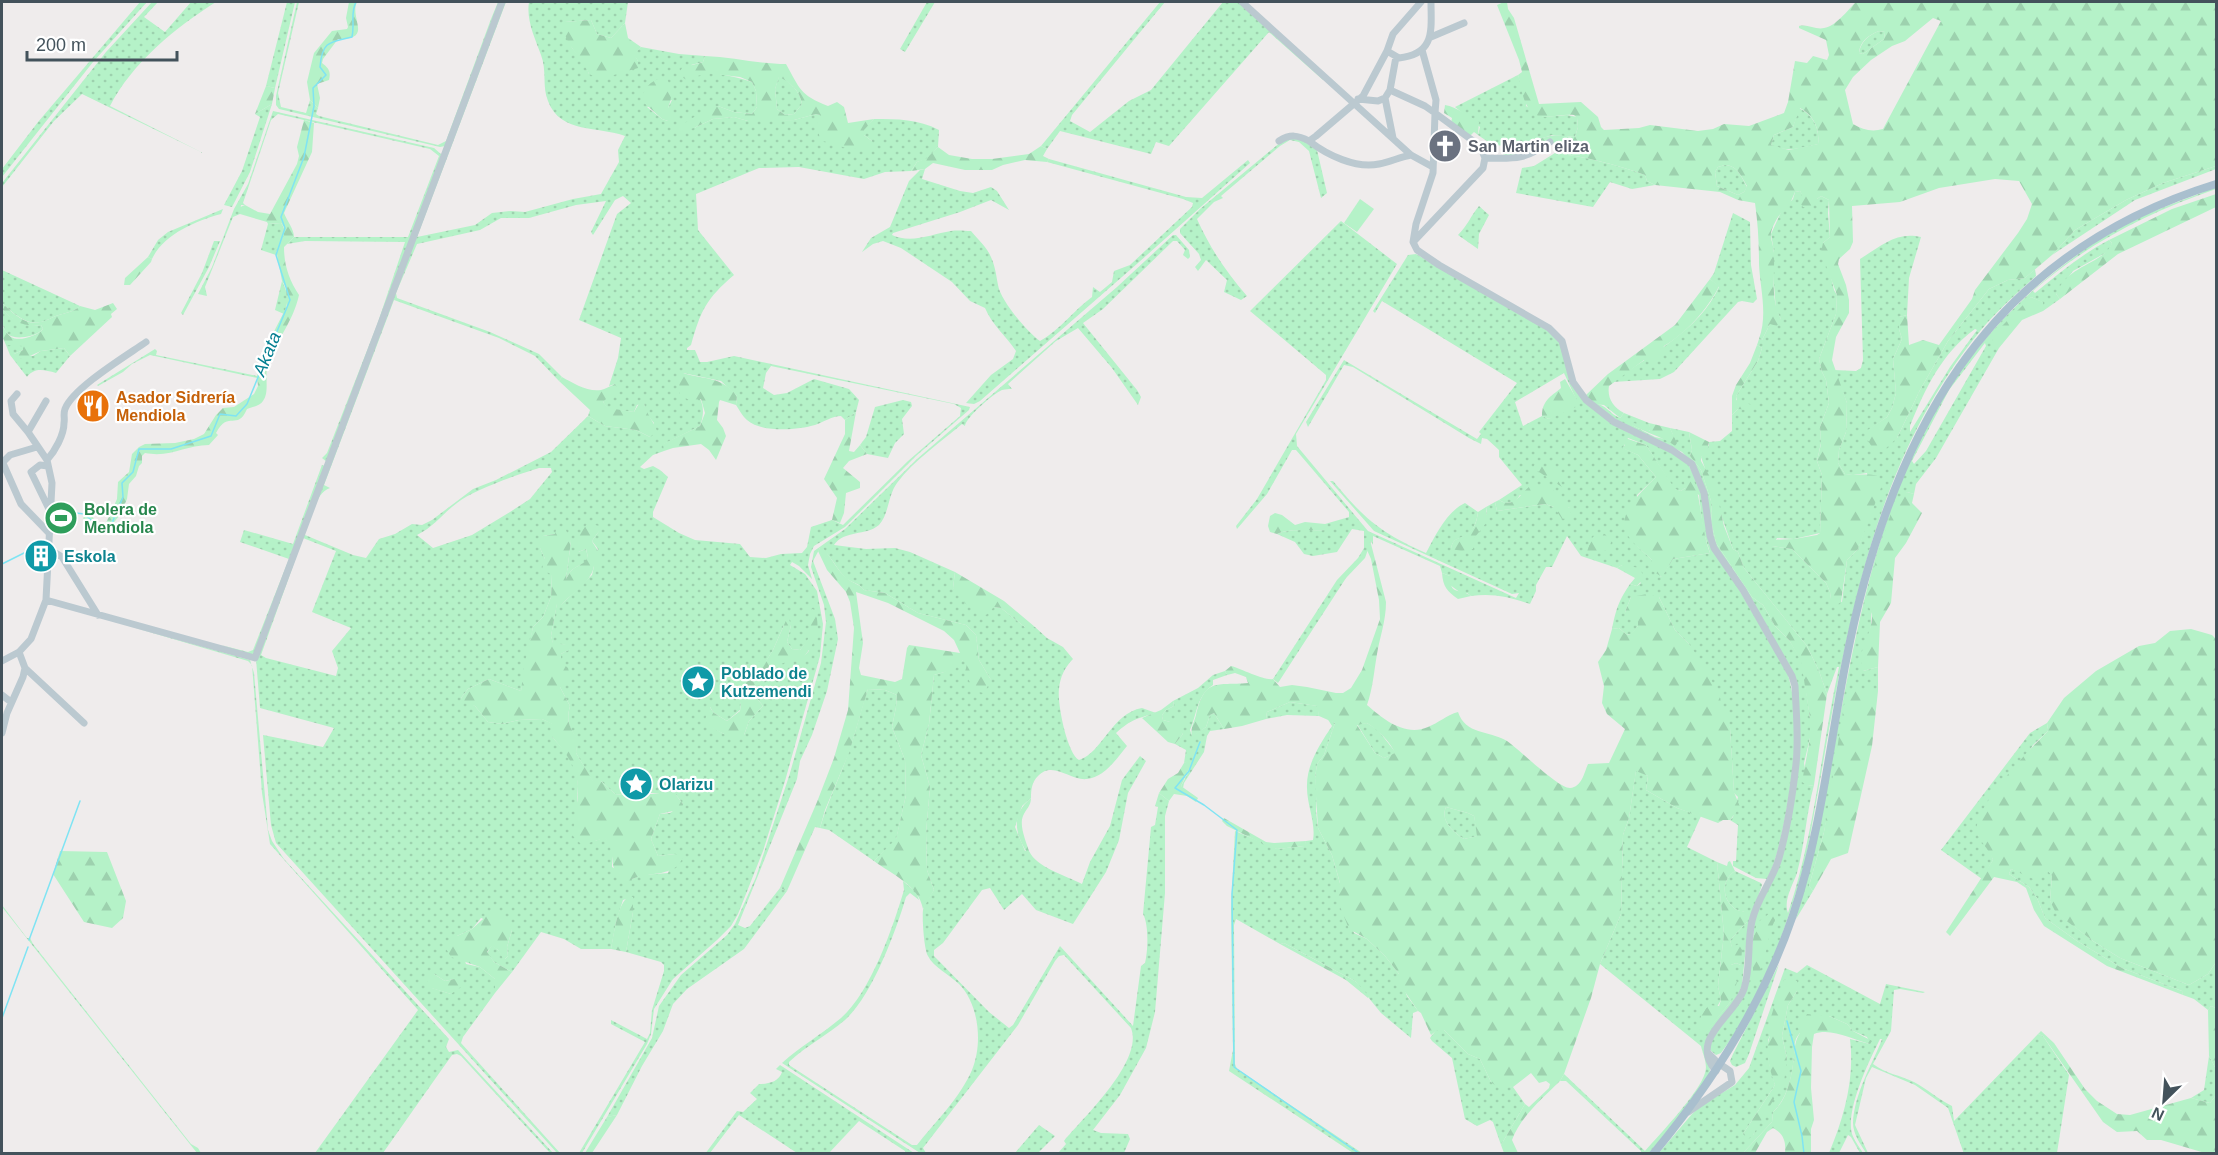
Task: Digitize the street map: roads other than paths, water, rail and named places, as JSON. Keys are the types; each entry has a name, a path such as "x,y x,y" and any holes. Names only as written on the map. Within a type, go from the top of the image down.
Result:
{"main road":[{"path":"1653,1154 1719,1068 1773,969 1799,898 1816,833 1845,664 1868,568 1893,491 1932,408 1955,372 1987,330 2047,272 2089,242 2134,216 2165,202 2217,184"}],"street":[{"path":"46,600 255,658 502,2"},
{"path":"1242,2 1356,101 1411,155 1431,166"},
{"path":"1309,141 1363,96 1398,27 1421,2"},
{"path":"1431,2 1431,37"},
{"path":"1387,51 1396,57 1406,57 1422,50 1431,37 1464,23"},
{"path":"1422,50 1436,100 1436,113 1432,173 1416,224 1413,242 1417,250 1549,328 1562,341 1573,382 1586,400 1614,422 1672,450 1692,464 1704,493 1714,548 1743,590 1792,676 1795,686 1797,763 1779,858 1752,919 1743,992 1734,1007 1714,1030 1707,1050 1707,1058 1719,1068 1730,1071 1732,1082 1684,1116"},
{"path":"1356,101 1378,101 1385,98 1390,90 1396,57"},
{"path":"1390,90 1436,113 1480,146 1485,158 1483,168 1413,242"},
{"path":"1385,98 1393,138"},
{"path":"1279,141 1288,135 1294,135 1338,158 1369,165 1411,155"},
{"path":"1485,158 1522,158 1532,155 1550,142"},
{"path":"50,510 31,472 47,463 65,425 63,411 80,390 146,342"},
{"path":"2,661 19,652 34,633 46,600 49,549 52,483 47,463 28,432 13,414 10,401 17,394"},
{"path":"28,432 46,401"},
{"path":"37,447 10,455 2,461 21,504 49,533"},
{"path":"49,549 62,557 98,615"},
{"path":"19,652 25,668 84,723"},
{"path":"2,733 11,702 25,668"},
{"path":"2,695 11,702"},
{"path":"1713,1058 1725,1054 1732,1047"},
{"path":"1707,1050 1719,1068"}],"waterway":[{"name":"Akata","path":"52,532 76,513 84,514 98,526 112,523 123,497 122,483 133,472 139,449 171,449 211,436 220,414 236,416 247,404 290,300 276,255 285,228 281,217 304,157 314,106 313,88 326,75 320,67 321,58 325,47 329,44 352,37 353,10 356,2"},
{"name":"Akata","path":"2,564 45,541"},
{"path":"1200,742 1189,771 1175,788 1204,805 1237,830 1232,894 1234,1067 1360,1154"},
{"path":"29,940 80,801"},
{"path":"2,1018 28,947"},
{"path":"1787,1021 1801,1071 1794,1102 1804,1154"}],"place":[{"name":"San Martin eliza","path":"1445,146"},
{"name":"Asador Sidrería Mendiola","path":"93,406"},
{"name":"Bolera de Mendiola","path":"61,518"},
{"name":"Eskola","path":"41,556"},
{"name":"Poblado de Kutzemendi","path":"698,682"},
{"name":"Olarizu","path":"636,784"}]}
